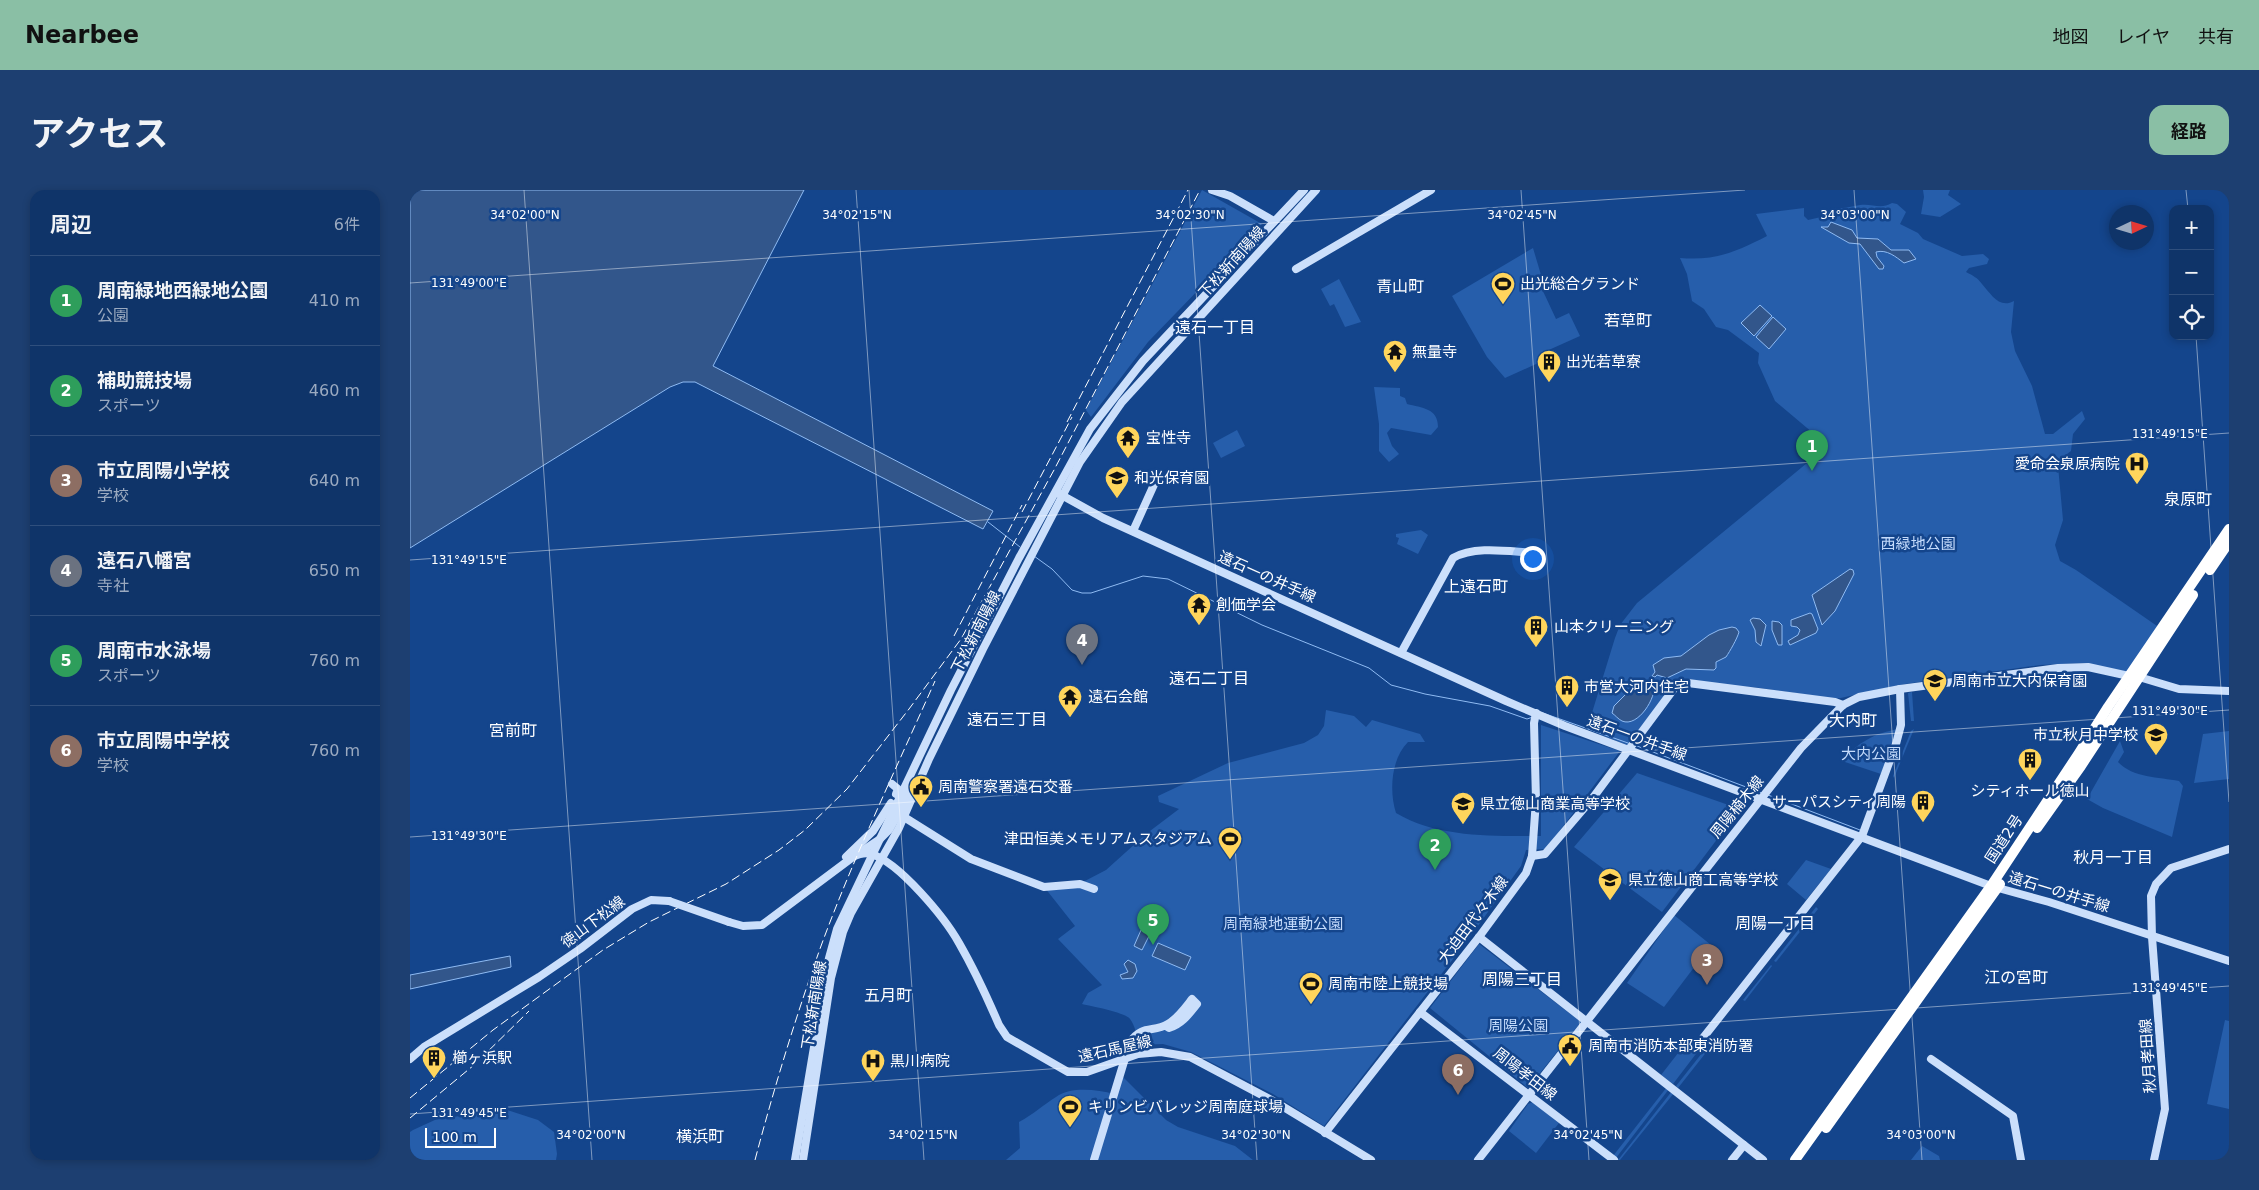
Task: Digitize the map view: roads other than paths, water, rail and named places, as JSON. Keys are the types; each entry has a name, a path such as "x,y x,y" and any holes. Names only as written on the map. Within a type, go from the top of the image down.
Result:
{"highway":[{"name":"国道2号","path":"1803,1160 1994,887 2134,677 2229,529"},
{"name":"国道2号","path":"2134,677 2229,542"},
{"name":"国道2号","path":"1795,1160 1994,887"}],"street":[{"path":"1212,190 1230,196 1277,218 1297,190"},
{"name":"下松新南陽線","path":"795,1160 829,958 837,929 880,839 899,792 1024,549 1056,492 1075,453 1110,402 1144,362 1304,190"},
{"name":"下松新南陽線","path":"803,1160 831,978 838,946 851,913 904,817 982,649 1080,462 1122,402 1316,190"},
{"path":"1296,269 1431,190"},
{"path":"1133,531 1157,478"},
{"name":"遠石一の井手線","path":"1056,492 1133,531 1536,713 1629,750 1765,796 1994,887 2049,902 2229,961"},
{"path":"1402,653 1453,558 1459,554 1478,552 1536,554"},
{"name":"周陽楠木線","path":"1478,1160 1801,748 1843,705 1859,697 1900,689 2058,668 2088,667 2179,689 2229,692"},
{"path":"1532,856 1545,854 1592,800 1676,686 1682,683 1835,702 1843,705"},
{"path":"1699,1044 1807,903 1862,836 1898,738 1901,725 1900,689"},
{"name":"大迫田代々木線","path":"1325,1133 1526,873 1532,856 1536,800 1534,724 1536,713"},
{"path":"880,839 889,830 911,789 923,775"},
{"path":"807,891 814,881 850,853 872,831 899,792 892,784"},
{"path":"904,817 971,859 1044,887 1080,884 1094,890"},
{"name":"徳山下松線","path":"410,1059 424,1047 539,977 580,949 632,909 651,900 669,901 743,926 762,925 853,856 880,839"},
{"name":"秋月孝田線","path":"2154,1160 2165,1109 2152,937 2151,896 2156,884 2164,874 2181,863 2229,849"},
{"path":"853,856 863,853 872,854 881,860"},
{"name":"遠石馬屋線","path":"881,860 908,879 950,929 1007,1037 1068,1072 1087,1072 1138,1054 1161,1052 1190,1057 1276,1102 1371,1160"},
{"path":"1479,936 1763,1160"},
{"name":"周陽孝田線","path":"1420,1012 1614,1160"},
{"path":"1094,1160 1130,1042 1136,1034 1147,1029 1166,1026"},
{"path":"1931,1059 1966,1081 2012,1116 2021,1160"},
{"path":"1732,1160 1744,1145"}],"waterway":[{"path":"988,522 1020,547"},
{"path":"1034,556 1052,569 1072,590 1091,593 1143,576 1168,579 1262,625 1369,668 1391,685 1425,694 1490,706 1527,719 1533,717"},
{"path":"1540,712 1628,743"},
{"path":"1637,746 1762,793"},
{"path":"1768,795 1860,830"}],"railway":[{"path":"1067,422 1188,190"},
{"path":"410,1098 493,1030 603,950 649,922 726,884 779,850 805,830 847,789 961,639 1054,470 1200,190"},
{"path":"1022,512 1072,417"},
{"path":"954,636 1022,505"},
{"path":"755,1160 786,1052 821,946 861,846 935,681"},
{"path":"410,1118 474,1065 529,1011"}],"place":[{"name":"出光総合グランド","path":"1503,305"},
{"name":"無量寺","path":"1395,373"},
{"name":"出光若草寮","path":"1549,383"},
{"name":"宝性寺","path":"1128,459"},
{"name":"周南緑地西緑地公園","path":"1812,471"},
{"name":"愛命会泉原病院","path":"2137,485"},
{"name":"和光保育園","path":"1117,499"},
{"name":"創価学会","path":"1199,626"},
{"name":"山本クリーニング","path":"1536,648"},
{"name":"遠石八幡宮","path":"1082,665"},
{"name":"周南市立大内保育園","path":"1935,702"},
{"name":"市営大河内住宅","path":"1567,708"},
{"name":"遠石会館","path":"1070,718"},
{"name":"市立秋月中学校","path":"2156,756"},
{"name":"シティホール徳山","path":"2030,781"},
{"name":"周南警察署遠石交番","path":"921,808"},
{"name":"サーパスシティ周陽","path":"1923,823"},
{"name":"県立徳山商業高等学校","path":"1463,825"},
{"name":"津田恒美メモリアムスタジアム","path":"1230,860"},
{"name":"補助競技場","path":"1435,870"},
{"name":"県立徳山商工高等学校","path":"1610,901"},
{"name":"周南市水泳場","path":"1153,945"},
{"name":"市立周陽小学校","path":"1707,985"},
{"name":"周南市陸上競技場","path":"1311,1005"},
{"name":"周南市消防本部東消防署","path":"1570,1067"},
{"name":"櫛ヶ浜駅","path":"434,1079"},
{"name":"黒川病院","path":"873,1082"},
{"name":"市立周陽中学校","path":"1458,1095"},
{"name":"キリンビバレッジ周南庭球場","path":"1070,1128"}],"district":[{"name":"青山町","path":"1400,286"},
{"name":"若草町","path":"1628,320"},
{"name":"遠石一丁目","path":"1215,327"},
{"name":"泉原町","path":"2188,499"},
{"name":"上遠石町","path":"1476,586"},
{"name":"遠石二丁目","path":"1209,678"},
{"name":"遠石三丁目","path":"1007,719"},
{"name":"大内町","path":"1853,720"},
{"name":"宮前町","path":"513,730"},
{"name":"秋月一丁目","path":"2113,857"},
{"name":"周陽一丁目","path":"1775,923"},
{"name":"江の宮町","path":"2016,977"},
{"name":"周陽三丁目","path":"1522,979"},
{"name":"五月町","path":"888,995"},
{"name":"横浜町","path":"700,1136"}],"park label":[{"name":"西緑地公園","path":"1918,544"},
{"name":"大内公園","path":"1871,754"},
{"name":"周南緑地運動公園","path":"1283,924"},
{"name":"周陽公園","path":"1518,1026"}]}
